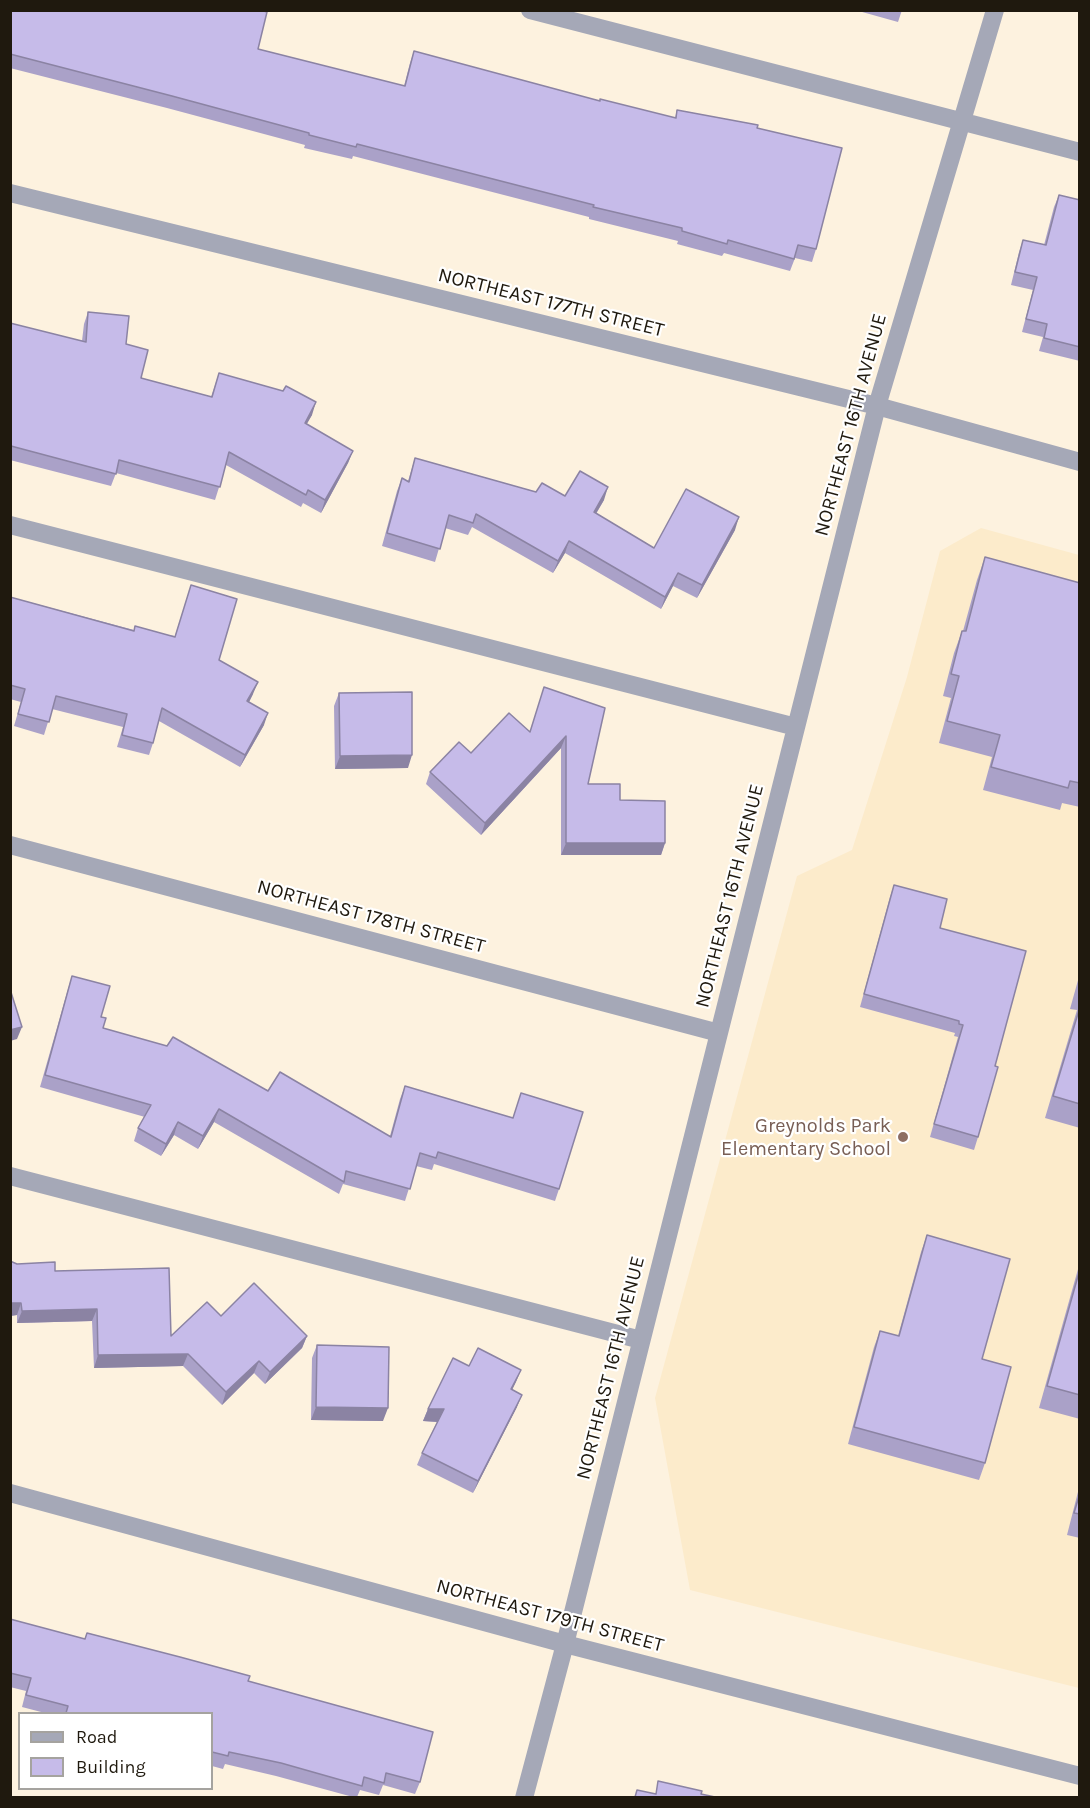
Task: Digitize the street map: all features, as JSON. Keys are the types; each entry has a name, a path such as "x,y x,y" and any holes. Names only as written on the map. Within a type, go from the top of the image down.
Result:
{"street":[{"path":"531,10 1080,152"},
{"name":"NORTHEAST 16TH AVENUE","path":"524,1797 565,1644 877,406 995,10"},
{"name":"NORTHEAST 177TH STREET","path":"10,193 877,406 1080,462"},
{"path":"10,525 796,727"},
{"name":"NORTHEAST 178TH STREET","path":"10,845 719,1032"},
{"path":"10,1176 641,1340"},
{"name":"NORTHEAST 179TH STREET","path":"10,1493 565,1644 1080,1776"}],"shaded area":[{"name":"Greynolds Park Elementary School","path":"981,528 1079,555 1079,1688 690,1590 655,1398 797,876 852,850 907,677 940,551"}],"building":[{"path":"10,10 260,10 267,12 258,49 405,86 414,51 600,101 600,99 676,118 677,110 758,125 757,128 842,148 816,249 798,245 794,259 728,240 727,244 682,231 682,228 593,207 594,205 357,144 356,147 309,135 309,133 10,54"},
{"path":"1059,195 1080,200 1080,347 1044,338 1047,324 1026,319 1037,277 1015,272 1023,240 1046,245"},
{"path":"88,312 129,316 126,344 148,350 141,378 212,397 219,373 283,391 286,386 316,402 305,423 353,451 325,500 308,490 306,495 229,452 220,487 119,460 116,474 11,446 10,448 10,323 86,342"},
{"path":"415,458 536,492 542,483 565,496 580,471 608,487 594,512 654,548 686,489 739,517 702,585 678,573 665,597 569,541 558,561 476,514 473,523 449,515 440,549 387,533 402,478 409,482"},
{"path":"985,557 1080,583 1080,783 1070,781 1068,788 991,767 1000,735 947,721 959,676 951,674 962,631 966,631"},
{"path":"191,585 237,599 219,660 258,682 247,701 268,713 245,755 162,708 153,743 122,735 127,714 56,696 49,722 18,714 25,689 10,685 10,597 134,631 135,626 175,637"},
{"path":"544,687 605,708 588,784 620,784 620,800 665,801 665,843 566,843 566,736 485,823 430,772 459,742 471,753 509,713 530,732"},
{"path":"412,692 412,755 340,756 339,693"},
{"path":"894,885 947,899 940,928 1026,951 995,1066 998,1067 978,1137 934,1124 963,1025 959,1024 959,1021 864,994"},
{"path":"72,976 110,986 101,1017 106,1018 103,1028 167,1046 173,1037 268,1091 280,1072 391,1137 405,1086 513,1118 521,1093 583,1112 559,1189 438,1152 436,1158 420,1153 410,1189 346,1171 344,1182 219,1109 203,1136 178,1122 166,1144 138,1128 151,1105 45,1075"},
{"path":"10,989 22,1027 10,1030"},
{"path":"1080,1007 1080,1104 1053,1096"},
{"path":"927,1235 1010,1259 982,1359 1011,1367 985,1463 854,1427 880,1331 899,1336"},
{"path":"10,1261 17,1264 55,1262 55,1271 169,1268 171,1336 207,1302 221,1316 254,1283 307,1336 270,1372 259,1361 226,1392 188,1354 98,1355 97,1309 22,1311 21,1303 10,1303"},
{"path":"1080,1269 1080,1395 1047,1386"},
{"path":"317,1345 389,1347 388,1408 316,1407"},
{"path":"478,1348 521,1370 511,1389 522,1395 478,1481 422,1453 444,1409 428,1409 453,1358 469,1366"},
{"path":"1080,1493 1080,1514 1074,1513"},
{"path":"10,1619 85,1639 87,1633 180,1657 250,1676 248,1681 433,1732 420,1782 386,1773 384,1783 364,1777 362,1786 281,1763 229,1752 228,1756 213,1752 213,1712 66,1712 68,1706 26,1695 31,1678 10,1673"},
{"path":"658,1781 702,1791 701,1794 715,1797 635,1797 637,1790 656,1794"}],"place":[{"name":"Greynolds Park Elementary School","path":"903,1137"}]}
